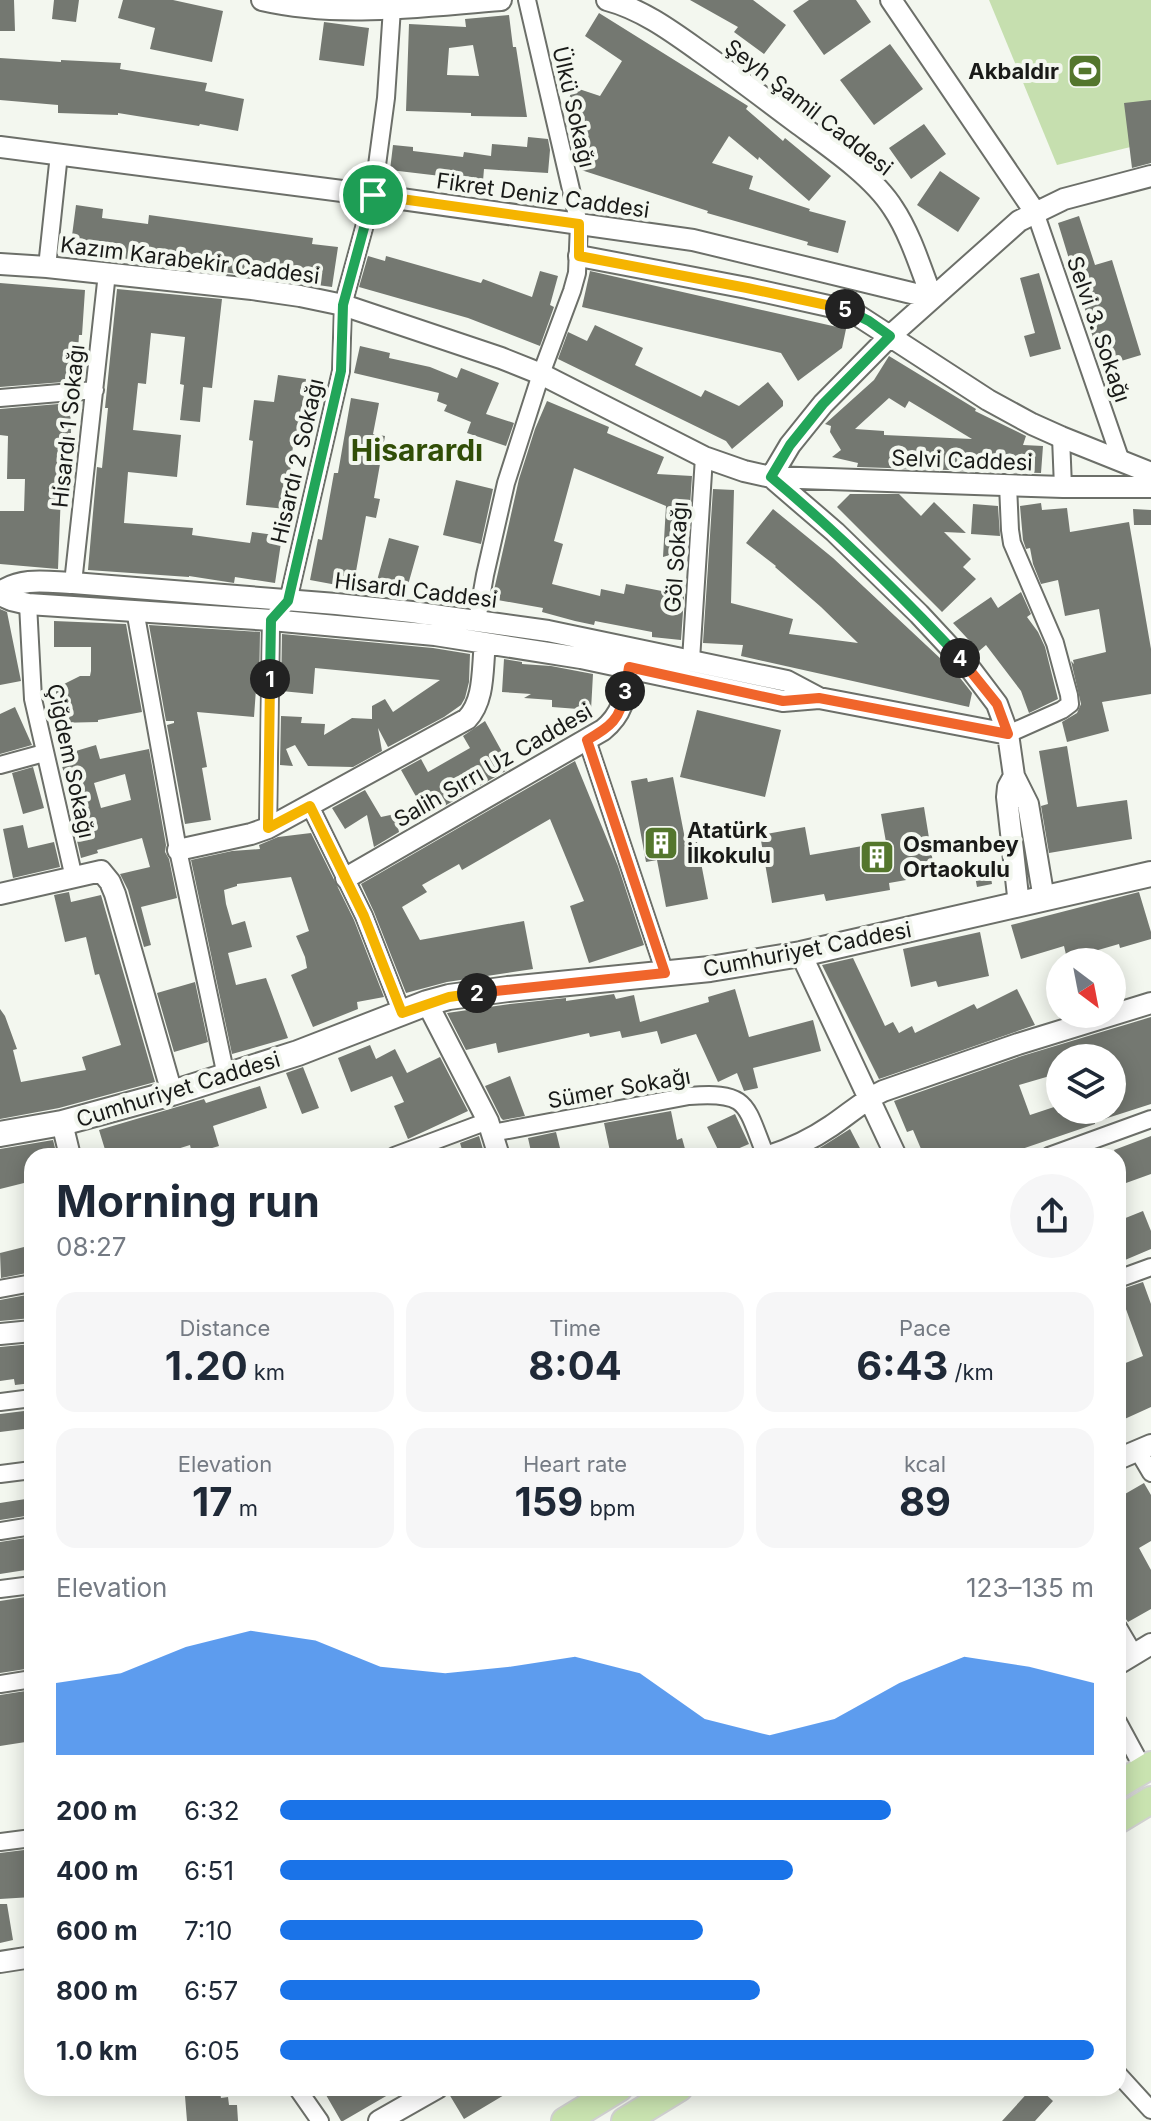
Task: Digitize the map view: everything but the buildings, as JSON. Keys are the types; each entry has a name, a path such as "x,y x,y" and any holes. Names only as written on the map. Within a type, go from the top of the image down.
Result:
{"main road":[{"name":"Cumhuriyet Caddesi","path":"0,1134 62,1123 172,1093 298,1053 449,997 710,969 801,954 1151,874"},
{"path":"1126,1780 1148,1768"},
{"path":"1126,1815 1151,1800"},
{"path":"565,2121 606,2096"},
{"path":"625,2121 666,2096"}],"street":[{"path":"262,0 324,8 392,8 501,0"},
{"name":"Ülkü Sokağı","path":"477,620 506,483 572,291 579,256 579,224 527,0"},
{"name":"Şeyh Şamil Caddesi","path":"607,0 639,12 683,39 838,154 876,187 893,206 932,298"},
{"path":"891,0 1035,212"},
{"name":"Hisardı 2 Sokağı","path":"271,620 288,601 341,371 343,305 373,195 386,98 392,8"},
{"name":"Fikret Deniz Caddesi","path":"0,147 693,240 932,298"},
{"path":"47,267 59,154"},
{"path":"1044,899 1028,804 1014,776 1008,734 997,704 972,671 919,614 855,551 771,477 790,445 823,404 890,336 1019,221 1064,199 1151,176"},
{"name":"Selvi 3. Sokağı","path":"1035,212 1121,461"},
{"path":"579,256 851,311 988,400 1061,437 1151,473"},
{"name":"Kazım Karabekir Caddesi","path":"0,264 252,289 343,305 455,341 541,374 704,457 771,477"},
{"name":"Hisardı 1 Sokağı","path":"73,583 107,273"},
{"path":"0,398 95,390"},
{"path":"1061,437 1063,487"},
{"name":"Göl Sokağı","path":"691,660 704,457"},
{"name":"Selvi Caddesi","path":"771,477 1151,487"},
{"path":"1008,485 1012,543 1055,643 1070,704 1008,734"},
{"name":"Hisardı Caddesi","path":"819,698 787,681 548,631 477,620 351,606 73,583 26,582 13,584 0,594 28,604 382,629 485,643 629,667 783,701 819,698 1008,734"},
{"name":"Çiğdem Sokağı","path":"28,604 35,715 74,878"},
{"path":"135,610 178,850 226,1076"},
{"path":"268,828 271,620"},
{"path":"178,850 268,828 467,719 480,696 485,643"},
{"name":"Salih Sırrı Uz Caddesi","path":"346,878 614,722 623,704 629,667"},
{"path":"587,740 665,973"},
{"path":"0,765 44,753"},
{"path":"1014,776 1007,797 1019,905"},
{"path":"310,806 364,916 402,1013"},
{"path":"0,894 101,871 110,882 172,1093"},
{"path":"801,954 892,1148"},
{"path":"427,1003 490,1127 497,1148"},
{"path":"798,1148 869,1097 883,1091 1018,1044 1151,1003"},
{"name":"Sümer Sokağı","path":"420,1148 490,1127 717,1094 740,1101 764,1148"},
{"path":"1071,1148 1151,1119"},
{"path":"62,1123 68,1148"},
{"path":"1126,1276 1151,1267"},
{"path":"0,1289 24,1284"},
{"path":"0,1334 24,1332"},
{"path":"0,1402 24,1399"},
{"path":"1144,1448 1151,1473"},
{"path":"0,1474 24,1471"},
{"path":"0,1531 24,1527"},
{"path":"0,1589 24,1586"},
{"path":"0,1684 24,1680"},
{"path":"1126,1734 1148,1768"},
{"path":"0,1842 24,1839"},
{"path":"0,1962 24,1958"},
{"path":"1126,2083 1151,2110"},
{"path":"303,2096 320,2121"},
{"path":"379,2121 423,2096"}],"green space":[{"name":"Akbaldır","path":"989,0 1151,0 1151,142 1057,165"}],"place":[{"name":"Akbaldır","path":"1085,71"},
{"name":"Atatürk İlkokulu","path":"661,843"},
{"name":"Osmanbey Ortaokulu","path":"877,857"}],"district":[{"name":"Hisarardı","path":"417,451"}],"route":[{"path":"373,195 579,224 579,256 833,306 851,311 890,336 823,404 790,445 771,477 835,532 972,671 997,704 1008,734 819,698 783,701 629,667 619,714 614,722 587,740 665,973 449,997 402,1013 364,916 310,806 268,828 271,620 288,601 341,371 343,305 373,195"}]}
